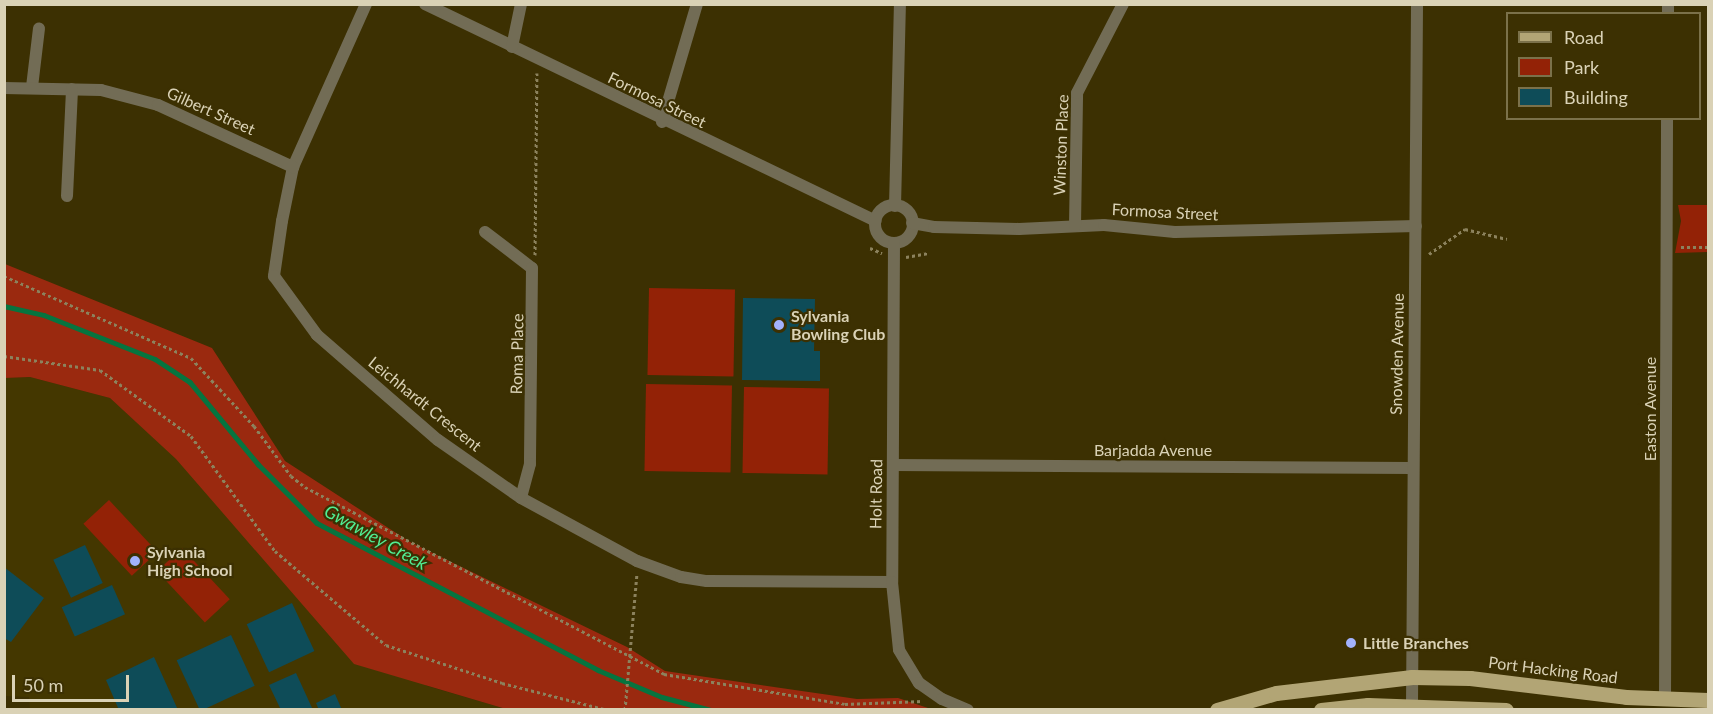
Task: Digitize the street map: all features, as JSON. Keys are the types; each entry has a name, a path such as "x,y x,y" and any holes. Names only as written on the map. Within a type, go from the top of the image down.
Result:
{"main road":[{"name":"Port Hacking Road","path":"1217,710 1276,693 1412,677 1480,679 1665,700 1708,700"},
{"path":"1321,710 1412,705 1506,710"}],"street":[{"name":"Leichhardt Crescent","path":"366,4 293,167 274,276 317,335 438,440 521,498 637,561 681,577 707,581 892,582"},
{"name":"Formosa Street","path":"425,4 662,122 875,222"},
{"path":"512,47 520,4"},
{"path":"662,122 697,4"},
{"path":"895,206 900,4"},
{"name":"Winston Place","path":"1075,226 1077,93 1123,4"},
{"name":"Snowden Avenue","path":"1412,705 1417,4"},
{"path":"32,87 39,28"},
{"name":"Gilbert Street","path":"4,88 102,90 158,105 293,167"},
{"path":"67,196 72,89"},
{"name":"Easton Avenue","path":"1665,700 1667,120"},
{"path":"895,206 905,209 912,223 908,237 894,243 880,237 875,222 884,208 895,206"},
{"name":"Formosa Street","path":"912,223 934,227 1019,229 1075,226 1175,232 1416,226"},
{"path":"485,232 532,268"},
{"name":"Holt Road","path":"894,243 892,582 899,650 919,683 942,699 968,710"},
{"name":"Roma Place","path":"521,498 530,464 532,268"},
{"name":"Barjadda Avenue","path":"893,465 1413,468"}],"path":[{"path":"532,268 536,248 537,59"},
{"path":"1415,262 1465,229 1507,239"},
{"path":"1667,247 1708,247"},
{"path":"4,276 191,358 254,426 291,476 305,487 664,674 702,683 845,704 942,699"},
{"path":"4,356 100,370 191,436 275,551 386,645 502,683 608,710"},
{"path":"625,710 632,657 637,561"}],"shaded area":[{"path":"5,264 212,348 285,461 410,542 627,647 665,671 857,699 898,698 931,709 506,709 354,664 176,459 110,398 30,377 5,378"},
{"name":"Sylvania High School","path":"30,377 110,398 427,686 506,709 30,710 29,697 5,696 4,378"}],"green space":[{"path":"1678,205 1708,205 1708,252 1675,253 1681,221"},
{"path":"649,288 735,290 733,376 647,375"},
{"path":"646,384 732,386 730,472 644,471"},
{"path":"744,387 829,388 827,474 742,473"},
{"path":"109,500 157,552 132,576 83,524"},
{"path":"182,548 230,599 205,622 157,571"}],"building":[{"name":"Sylvania Bowling Club","path":"743,298 815,299 814,351 820,351 820,381 742,380"},
{"path":"85,545 103,583 71,598 53,560"},
{"path":"4,567 44,598 11,642 4,638"},
{"path":"112,585 125,614 75,637 62,607"},
{"path":"292,603 314,651 269,672 247,624"},
{"path":"231,635 255,686 200,710 177,660"},
{"path":"154,657 178,710 119,710 106,680"},
{"path":"296,673 313,710 281,710 269,685"},
{"path":"335,694 342,710 319,710 316,703"}],"waterway":[{"name":"Gwawley Creek","path":"4,306 44,315 155,359 190,382 258,464 317,523 598,670 662,697 711,710"}],"place":[{"name":"Sylvania Bowling Club","path":"779,325"},
{"name":"Sylvania High School","path":"135,561"},
{"name":"Little Branches","path":"1351,643"}]}
